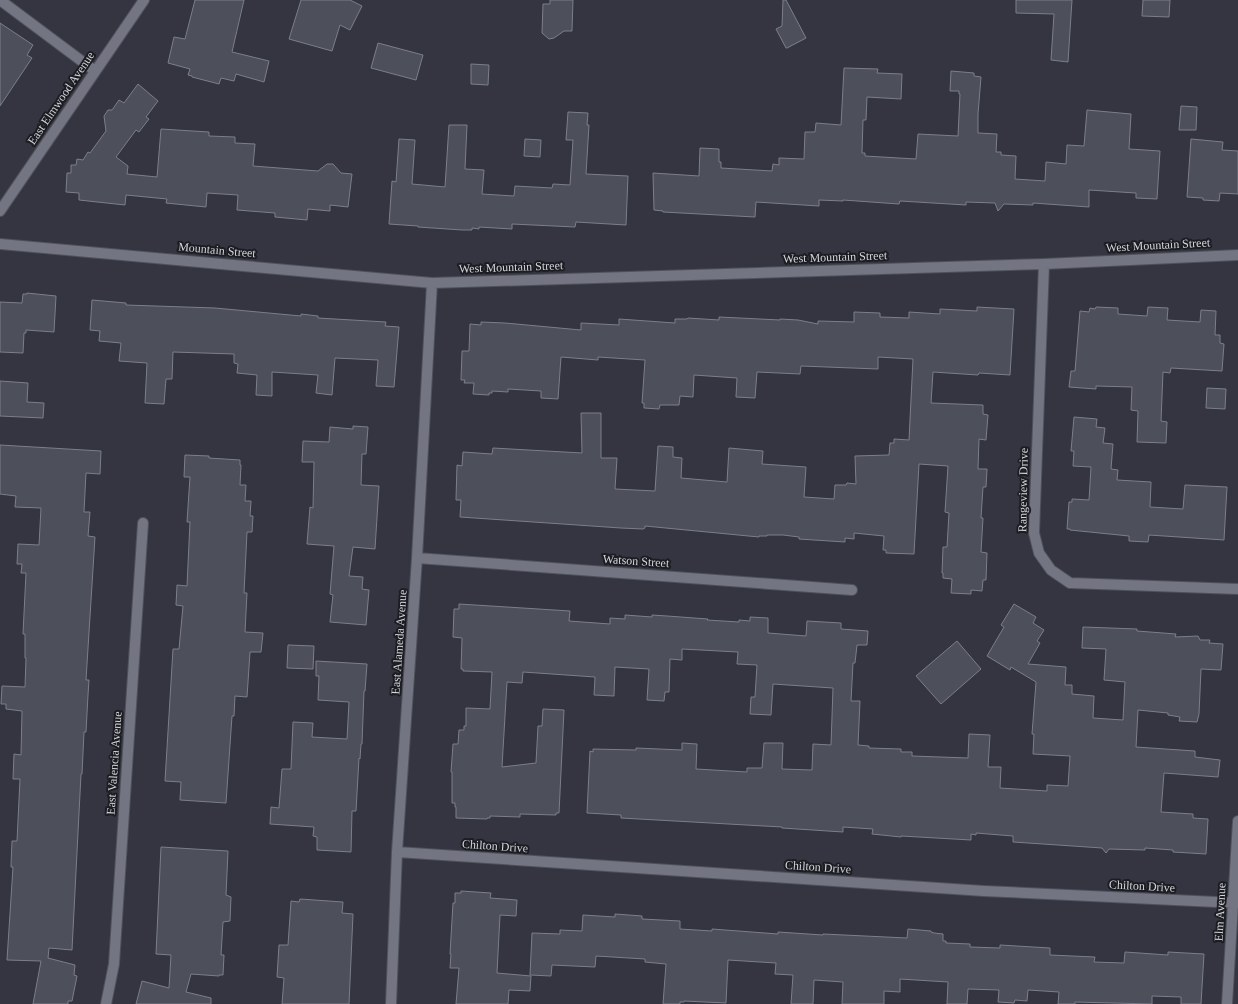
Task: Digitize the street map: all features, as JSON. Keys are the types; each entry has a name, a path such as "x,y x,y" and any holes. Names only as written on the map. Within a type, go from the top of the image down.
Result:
{"street":[{"path":"0,0 95,71"},
{"name":"East Elmwood Avenue","path":"0,211 144,0"},
{"name":"Mountain Street","path":"0,244 432,283"},
{"name":"West Mountain Street","path":"432,283 1044,264 1238,255"},
{"name":"Rangeview Drive","path":"1044,264 1034,533 1039,553 1051,570 1070,583 1238,589"},
{"name":"East Alameda Avenue","path":"391,1004 397,852 417,558 432,283"},
{"name":"East Valencia Avenue","path":"106,1004 114,964 143,523"},
{"name":"Watson Street","path":"417,558 852,590"},
{"name":"Elm Avenue","path":"1228,1004 1236,903 1238,821"},
{"name":"Chilton Drive","path":"397,852 984,891 1236,903"}],"building":[{"path":"195,0 244,0 232,52 269,61 264,82 236,74 234,81 221,78 219,84 192,77 188,75 190,69 168,63 174,37 185,39"},
{"path":"301,0 350,0 362,6 350,30 340,25 332,51 289,39"},
{"path":"550,0 573,0 572,31 564,31 554,38 549,39 542,33 543,4 550,4"},
{"path":"783,0 786,0 806,38 787,48 776,29 782,26"},
{"path":"1016,0 1072,0 1068,62 1051,60 1054,14 1016,13"},
{"path":"1143,0 1170,0 1169,17 1142,16"},
{"path":"0,23 33,45 27,55 32,58 0,106"},
{"path":"378,43 423,55 416,80 371,68"},
{"path":"471,64 489,65 488,85 471,84"},
{"path":"844,68 878,69 877,73 902,74 901,99 867,97 866,120 863,120 862,153 865,153 865,156 916,159 918,134 958,136 960,94 959,91 950,91 951,71 974,73 974,76 981,77 978,133 997,134 996,152 1001,152 1001,155 1016,156 1015,179 1045,181 1046,162 1066,164 1067,145 1084,146 1087,110 1131,114 1129,149 1160,151 1157,199 1136,198 1136,193 1089,190 1089,207 1033,203 1033,205 1004,204 998,211 995,203 966,202 966,205 900,201 899,204 819,200 819,206 756,202 755,217 663,212 654,210 653,173 699,176 700,148 719,149 719,162 721,162 721,168 772,171 773,164 779,165 779,158 804,159 805,132 815,132 816,123 841,125"},
{"path":"138,84 158,101 146,117 149,119 139,132 136,130 116,157 128,166 127,174 157,177 161,129 209,132 209,136 235,137 235,143 255,144 253,166 318,171 327,164 333,164 341,173 352,174 348,207 330,205 330,211 308,209 307,220 275,217 275,213 237,210 238,195 207,193 206,207 166,203 167,199 126,195 125,205 79,200 79,193 66,192 67,173 71,173 71,165 76,165 77,159 83,160 88,152 90,153 106,131 104,116 108,110 112,110 119,100 124,103"},
{"path":"1181,106 1197,107 1196,130 1179,130"},
{"path":"568,112 588,113 587,125 589,125 586,174 628,176 626,225 576,222 575,227 512,224 512,229 479,227 479,229 472,228 472,230 462,230 389,224 392,181 396,182 399,139 415,140 412,184 445,187 449,125 467,125 465,169 484,170 482,194 514,196 515,186 552,188 553,184 570,185 573,140 566,140"},
{"path":"525,139 541,140 540,157 524,156"},
{"path":"1191,139 1223,142 1222,150 1238,151 1238,194 1220,193 1219,201 1187,197"},
{"path":"27,293 56,296 54,332 26,330 26,333 24,333 23,353 0,352 0,302 22,303 23,294"},
{"path":"92,300 126,303 126,305 215,308 301,316 301,314 318,316 318,318 386,322 385,326 399,327 394,387 376,386 378,360 335,358 332,395 316,393 318,375 272,372 272,396 256,395 257,375 237,373 238,364 234,363 234,354 173,352 172,379 166,379 164,404 145,403 147,363 119,361 121,343 99,341 100,331 90,330"},
{"path":"977,307 1014,309 1010,375 979,373 978,375 933,372 931,403 983,405 983,414 988,415 986,440 979,439 978,469 987,469 986,487 983,487 981,518 983,518 981,552 987,553 986,580 983,580 982,591 971,590 971,594 951,593 952,579 943,578 943,547 947,547 949,513 945,512 948,466 919,464 914,554 886,553 886,550 883,550 884,536 854,533 854,539 845,538 845,542 799,539 799,537 783,535 767,535 759,537 645,526 643,529 621,528 460,517 461,500 456,500 457,465 462,466 463,452 492,454 493,448 582,453 581,413 601,413 601,458 617,458 615,489 655,491 658,446 673,447 673,457 682,458 681,478 727,482 729,448 763,451 762,464 806,467 804,497 834,499 835,485 846,485 847,483 856,484 855,456 889,455 890,443 894,443 894,439 909,440 913,359 878,357 878,369 801,366 800,374 757,372 755,398 736,397 737,378 694,375 693,397 680,396 679,405 660,405 659,409 644,408 644,403 642,403 645,360 598,357 598,360 561,357 558,399 541,398 541,391 508,389 508,392 492,391 489,395 473,394 474,383 464,383 465,380 461,380 462,351 469,351 470,324 481,325 481,322 505,323 581,330 581,323 619,325 619,319 675,323 675,319 688,318 719,320 719,317 798,320 818,324 818,321 854,322 854,312 880,313 880,317 909,318 909,312 940,314 940,309 977,311"},
{"path":"1096,307 1118,308 1118,314 1147,316 1148,307 1168,308 1167,320 1200,322 1201,310 1216,311 1215,335 1220,335 1220,343 1224,344 1222,371 1171,368 1170,373 1163,372 1161,421 1167,422 1166,443 1137,442 1138,411 1131,410 1132,387 1096,386 1096,389 1069,387 1071,371 1075,371 1080,311 1089,312 1090,308 1095,309"},
{"path":"0,381 28,383 27,402 44,403 43,418 0,416"},
{"path":"1207,388 1226,389 1225,409 1206,408"},
{"path":"1074,417 1097,419 1096,427 1105,428 1103,443 1113,444 1111,469 1118,470 1117,480 1151,482 1150,507 1183,509 1185,485 1227,487 1224,540 1149,535 1148,542 1129,541 1129,536 1067,529 1069,502 1072,502 1072,499 1089,500 1091,467 1073,466 1074,451 1071,451"},
{"path":"353,426 368,427 366,454 362,454 361,485 379,486 375,549 353,547 349,576 363,577 362,589 369,590 366,625 330,622 333,595 330,594 334,546 307,544 310,507 313,508 314,462 302,462 303,441 329,442 330,427 353,429"},
{"path":"0,445 101,451 100,474 86,473 84,512 90,512 88,536 95,537 86,680 89,680 86,732 84,732 81,774 72,950 49,948 48,958 75,965 74,975 77,976 72,1001 68,1001 68,1004 33,1004 41,961 7,960 13,867 11,867 12,841 17,841 20,779 13,779 14,754 21,755 22,711 6,709 6,704 1,704 2,686 25,687 26,658 25,634 23,634 26,573 21,573 22,564 17,564 18,544 39,545 41,508 15,507 16,496 0,494"},
{"path":"185,455 240,460 240,485 246,485 245,501 251,501 250,516 253,516 252,532 247,532 244,593 247,593 245,632 263,633 261,652 250,652 247,697 235,696 234,716 232,716 226,803 180,800 181,782 165,781 173,649 179,649 183,606 176,605 177,585 187,586 190,522 187,522 190,477 184,477"},
{"path":"459,604 570,611 569,621 610,624 610,618 625,619 625,615 652,617 652,615 739,622 739,620 750,621 750,617 768,618 768,633 806,636 807,621 841,623 841,629 868,631 867,645 857,645 855,663 853,663 851,701 860,701 858,745 869,746 869,748 901,749 901,752 912,752 912,756 968,758 969,734 990,735 988,767 1001,767 1000,788 1047,791 1047,785 1068,786 1070,756 1033,754 1034,734 1032,734 1036,682 1011,667 1010,670 987,656 1004,627 1001,625 1014,604 1036,617 1033,623 1044,630 1037,641 1040,643 1028,664 1066,667 1065,685 1072,685 1072,694 1094,696 1093,718 1123,720 1125,682 1104,680 1106,649 1082,648 1083,627 1137,629 1137,631 1176,634 1175,637 1198,636 1200,640 1210,640 1209,643 1223,644 1221,670 1201,669 1199,714 1197,722 1179,721 1180,717 1168,715 1168,713 1138,710 1136,747 1195,751 1195,757 1220,760 1218,777 1164,773 1161,812 1193,814 1193,818 1208,819 1206,854 1173,852 1173,850 1145,848 1145,850 1109,849 1106,853 1102,848 1013,842 1013,836 976,833 976,835 971,834 971,840 901,837 872,834 873,829 843,827 843,832 621,818 621,815 587,813 590,751 593,752 593,749 636,750 636,748 682,750 682,743 697,744 696,769 747,772 747,768 762,768 764,743 783,743 782,769 812,770 813,744 831,745 833,688 773,684 771,715 750,714 751,697 755,697 757,665 737,664 738,652 682,649 682,660 670,659 669,692 665,692 664,701 647,700 649,669 615,667 614,696 594,695 595,677 523,672 522,683 507,682 502,767 536,763 538,726 542,726 543,709 564,710 559,813 556,813 556,815 520,814 520,817 490,816 490,818 487,819 456,818 455,803 452,803 451,772 453,744 458,744 459,730 464,730 464,726 466,726 466,708 490,709 492,672 463,671 463,669 461,669 462,638 453,637 454,609 459,609"},
{"path":"957,641 981,669 941,704 916,676"},
{"path":"288,645 314,646 313,669 287,668"},
{"path":"316,661 367,664 356,811 352,811 351,852 317,850 317,837 313,836 314,827 270,824 271,807 279,808 282,769 291,769 293,722 313,723 312,737 347,739 349,702 318,700 319,676 316,676"},
{"path":"161,847 228,851 226,895 231,897 230,921 223,922 221,955 224,955 223,975 191,974 186,992 211,998 211,1004 136,1004 142,981 169,988 171,955 156,954"},
{"path":"461,891 491,893 490,898 517,900 516,916 500,915 497,973 531,976 530,991 509,990 508,1004 456,1004 459,968 450,968 450,954 453,903 455,903 455,893 461,893"},
{"path":"300,899 343,902 342,913 353,914 349,1004 282,1004 284,978 277,977 279,945 288,945 291,901 299,902"},
{"path":"615,914 642,916 642,919 680,921 680,929 712,931 712,929 778,934 778,932 907,938 908,929 931,931 934,933 943,934 943,941 946,941 946,943 970,944 970,947 1000,948 1000,945 1050,948 1050,955 1095,957 1094,962 1124,963 1125,952 1168,955 1168,952 1204,954 1201,1004 1181,1004 1181,997 1152,996 1152,1004 1075,1002 1075,1004 1058,1004 1059,992 1028,990 1027,1001 1015,1000 1014,1003 998,1002 999,990 968,989 967,1004 947,1004 948,982 900,979 900,992 884,991 884,1004 842,1004 843,982 814,980 813,1004 791,1004 793,975 775,974 776,963 728,960 726,1003 684,1001 680,1002 680,1004 663,1004 666,964 645,962 645,959 596,956 595,967 552,965 551,976 530,975 532,933 560,934 560,930 582,931 583,915 615,917"}]}
